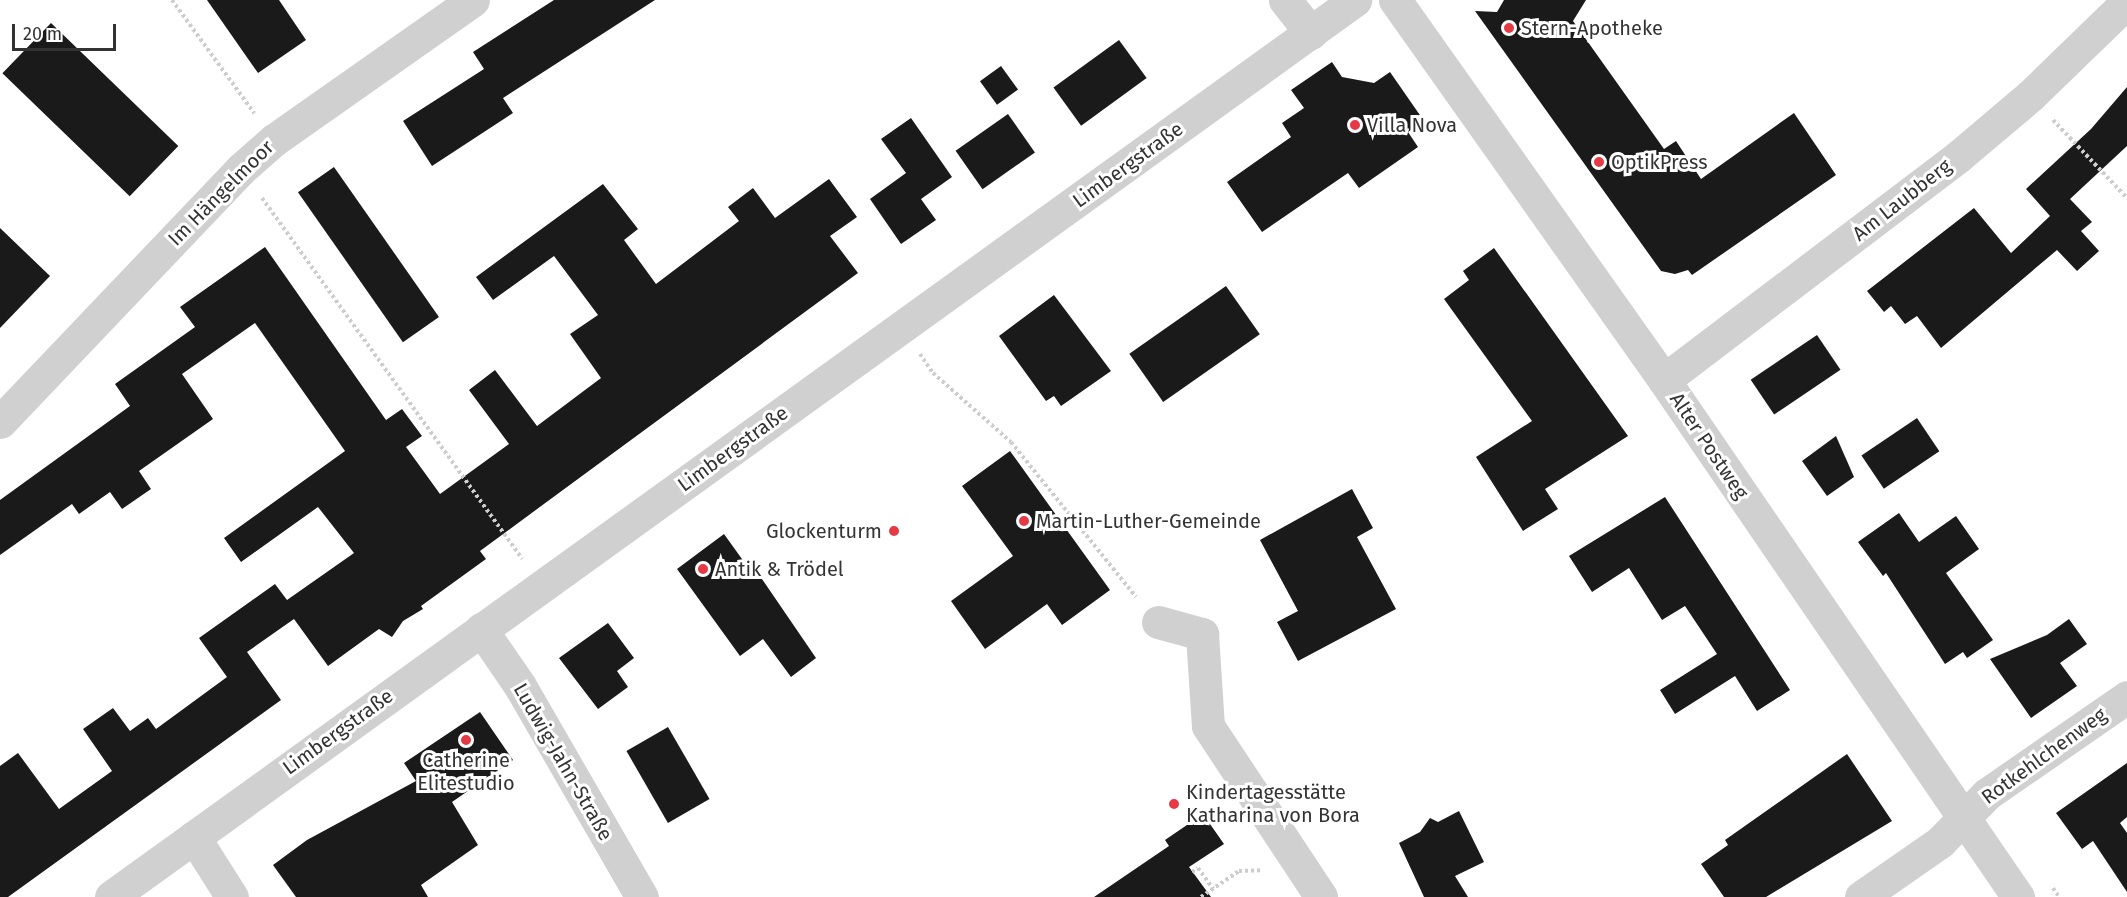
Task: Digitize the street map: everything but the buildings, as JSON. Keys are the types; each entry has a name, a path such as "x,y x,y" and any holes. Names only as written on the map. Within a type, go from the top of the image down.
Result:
{"street":[{"name":"Im Hängelmoor","path":"0,422 241,169 274,140 472,0"},
{"path":"1285,0 1311,33"},
{"name":"Limbergstraße","path":"111,897 1355,0"},
{"name":"Alter Postweg","path":"1395,0 1664,380 2018,897"},
{"name":"Am Laubberg","path":"1664,380 1959,156 2030,96 2127,2"},
{"path":"1158,622 1202,634 1208,726 1321,897"},
{"name":"Ludwig-Jahn-Straße","path":"481,629 520,686 642,897"},
{"name":"Rotkehlchenweg","path":"1861,897 1940,842 1987,794 2127,697"},
{"path":"194,837 232,897"}],"path":[{"path":"172,0 274,140"},
{"path":"2030,96 2127,198"},
{"path":"241,169 542,587"},
{"path":"902,327 933,373 1011,442 1158,622"},
{"path":"1192,872 1198,868 1213,889"},
{"path":"1202,897 1239,871 1302,868"}],"place":[{"name":"Stern-Apotheke","path":"1509,28"},
{"name":"Villa Nova","path":"1355,125"},
{"name":"OptikPress","path":"1599,162"},
{"name":"Martin-Luther-Gemeinde","path":"1024,521"},
{"name":"Glockenturm","path":"894,531"},
{"name":"Antik & Trödel","path":"703,569"},
{"name":"Catherine Elitestudio","path":"466,740"},
{"name":"Kindertagesstätte Katharina von Bora","path":"1174,804"}]}
